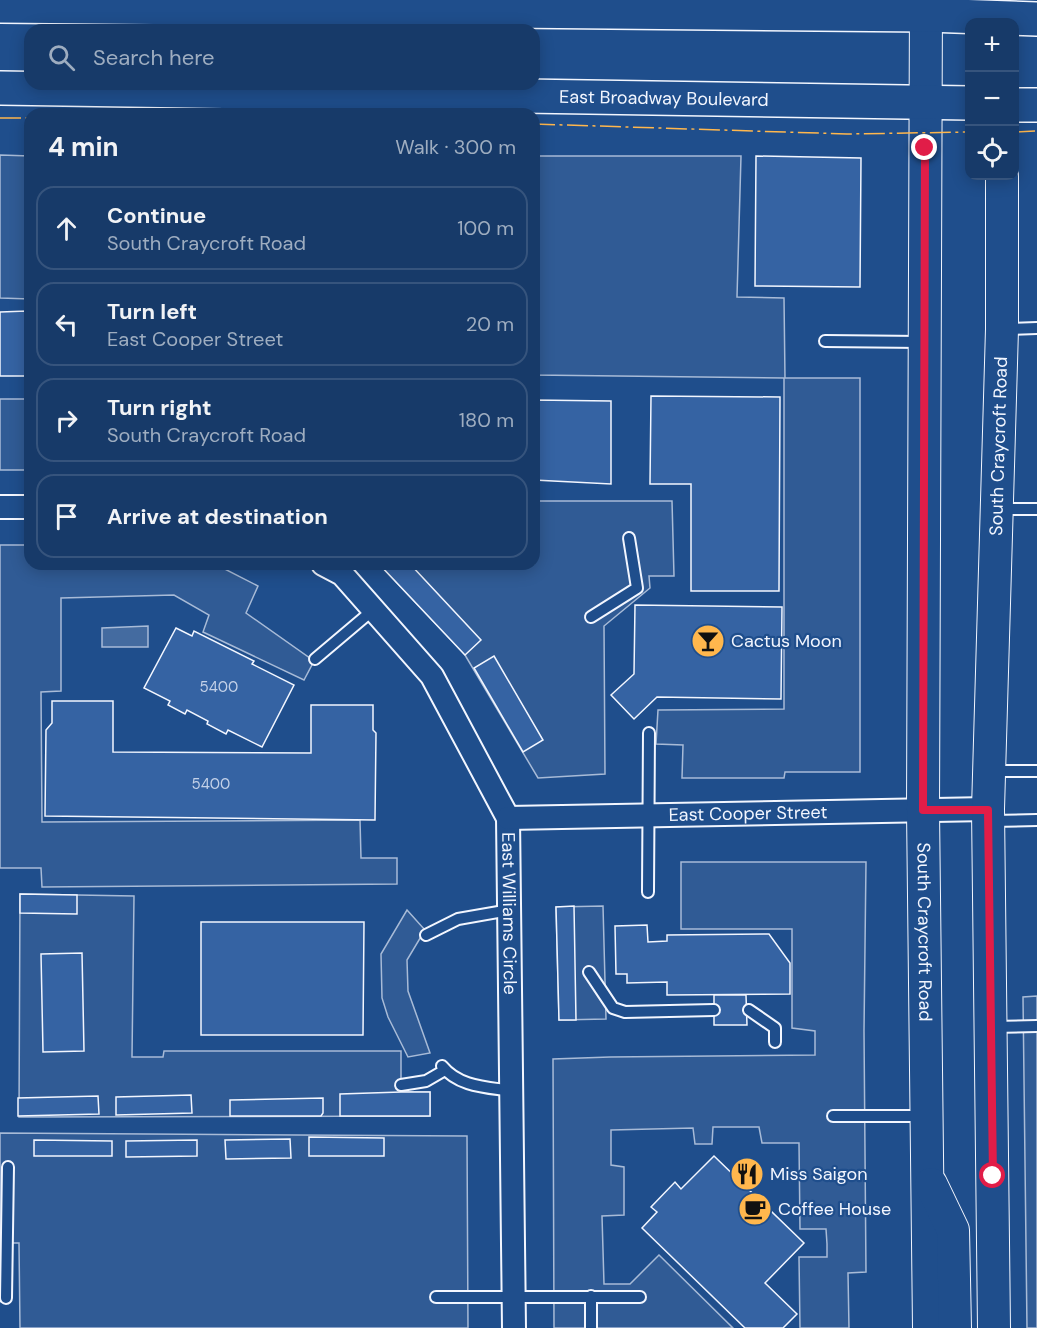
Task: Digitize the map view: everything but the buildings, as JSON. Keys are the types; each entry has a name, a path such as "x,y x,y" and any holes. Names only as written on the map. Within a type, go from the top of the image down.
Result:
{"main road":[{"path":"0,6 33,3 104,3 237,9 927,7 1037,19"},
{"name":"South Craycroft Road","path":"927,7 923,810 929,1328"},
{"name":"East Broadway Boulevard","path":"0,88 24,89"},
{"name":"East Broadway Boulevard","path":"36,90 236,101 965,103"},
{"path":"1019,105 1037,105"},
{"name":"South Craycroft Road","path":"994,1328 989,815 1002,329 1002,180"},
{"path":"927,1175 953,1230 956,1328"}],"street":[{"path":"0,507 24,507"},
{"name":"East Williams Circle","path":"334,570 342,574 432,676 508,818 514,1328"},
{"name":"East Cooper Street","path":"508,818 923,810 989,815"}],"lane":[{"path":"1002,329 1037,328"},
{"path":"825,341 924,342"},
{"path":"997,509 1037,509"},
{"path":"591,617 637,588 629,538"},
{"path":"315,659 373,610"},
{"path":"648,892 649,733"},
{"path":"990,771 1037,771"},
{"path":"989,815 1037,820"},
{"path":"426,935 458,919 510,909"},
{"path":"589,972 613,1008 625,1012 714,1010"},
{"path":"749,1010 775,1028 775,1042"},
{"path":"991,1027 1037,1026"},
{"path":"401,1085 426,1081 444,1068 450,1076 462,1083 512,1091"},
{"path":"833,1116 926,1116"},
{"path":"6,1298 8,1167"},
{"path":"591,1296 591,1328"},
{"path":"436,1297 640,1297"}],"shaded area":[{"path":"0,155 24,156 24,299 0,298"},
{"path":"540,156 741,156 737,297 784,298 785,378 860,378 860,772 785,772 784,778 682,778 683,745 656,744 658,710 784,709 784,378 540,375"},
{"path":"0,399 24,399 24,470 0,470"},
{"path":"540,501 672,501 674,576 649,576 650,588 604,626 605,774 538,778 465,655 385,570 540,570"},
{"path":"0,545 24,545 24,570 227,570 258,586 246,613 314,661 304,680 203,632 209,615 174,595 61,598 61,691 41,692 42,822 360,820 361,858 397,858 397,884 42,887 41,868 0,868"},
{"path":"148,626 148,647 102,647 102,628"},
{"path":"681,862 866,862 864,1031 866,1272 848,1273 849,1328 800,1328 799,1257 827,1257 827,1244 826,1229 800,1229 799,1143 762,1143 759,1127 713,1127 712,1144 695,1144 693,1128 611,1130 611,1165 624,1167 624,1215 602,1216 604,1284 630,1284 659,1255 733,1328 554,1328 553,1059 815,1055 815,1031 792,1028 792,929 681,929"},
{"path":"20,894 134,896 132,1057 163,1057 164,1051 401,1051 401,1092 430,1092 430,1116 19,1117"},
{"path":"603,906 606,1019 559,1020 556,907"},
{"path":"407,910 425,930 407,960 408,991 430,1053 408,1057 388,1017 382,998 381,954"},
{"path":"1037,996 1037,1328 1027,1328 1023,997"},
{"path":"0,1133 467,1136 468,1328 20,1328 19,1243 0,1243"}],"power":[{"path":"0,118 24,118"},
{"path":"540,124 847,134 965,132"},
{"path":"1019,132 1037,131"}],"place":[{"name":"Cactus Moon","path":"708,641"},
{"name":"Miss Saigon","path":"747,1174"},
{"name":"Coffee House","path":"755,1209"}],"route":[{"path":"925,148 923,810 988,810 993,1176"}]}
